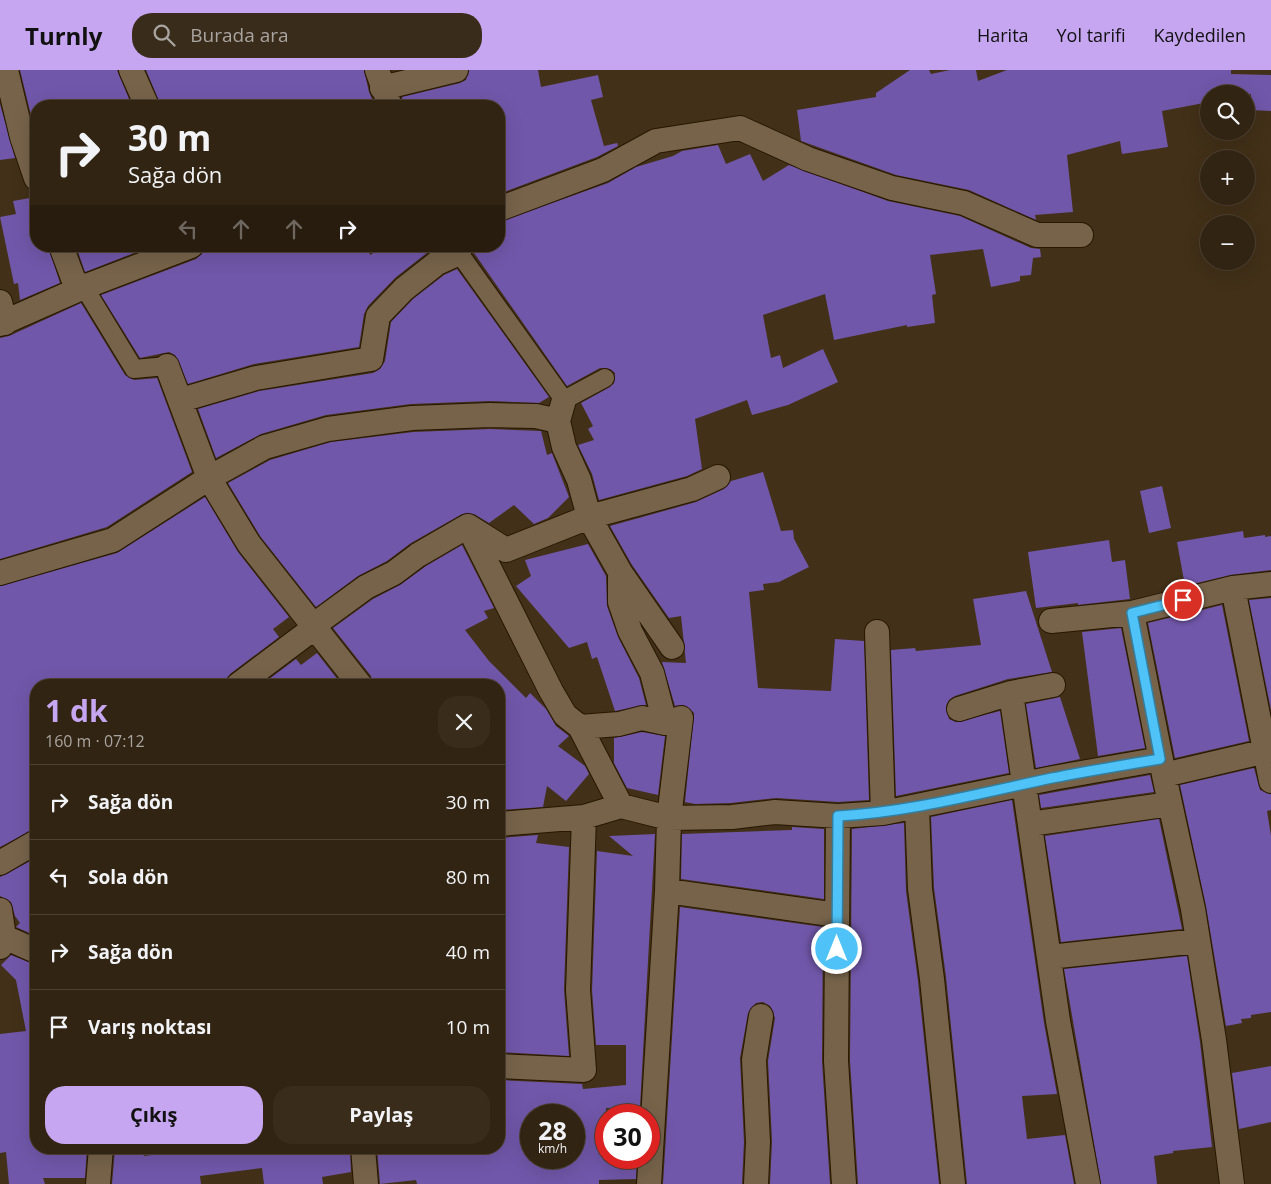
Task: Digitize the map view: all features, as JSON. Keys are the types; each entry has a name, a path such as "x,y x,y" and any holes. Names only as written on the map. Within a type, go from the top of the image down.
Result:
{"street":[{"path":"6,70 22,137 30,160"},
{"path":"131,70 144,100"},
{"path":"383,88 456,70"},
{"path":"505,207 603,170 656,141 740,128 808,159 892,188 964,203 1037,235 1081,235"},
{"path":"63,252 74,281 84,287 134,369 167,366 209,478 249,544 355,679"},
{"path":"2,316 175,252"},
{"path":"181,400 256,378 371,359 378,316 404,289 437,263 455,252"},
{"path":"459,252 561,410 564,447 579,480 589,517 620,572 672,647"},
{"path":"0,573 113,540 209,478 265,447 328,429 412,418 490,415 536,416 561,410 605,378"},
{"path":"468,526 506,550 589,517 692,489 718,477"},
{"path":"246,679 366,587 394,573 418,555 468,526"},
{"path":"468,526 551,691 565,715 580,727 621,806"},
{"path":"620,572 620,602 630,631 652,673 665,722"},
{"path":"1051,621 1132,613 1233,588 1271,584"},
{"path":"1233,588 1268,750 1271,781"},
{"path":"1132,613 1198,941 1214,1040 1232,1184"},
{"path":"877,632 883,813"},
{"path":"959,709 1011,693 1053,685"},
{"path":"1011,693 1058,1021 1088,1184"},
{"path":"580,727 619,724 642,718 665,722 681,718 669,818 667,891 649,1184"},
{"path":"505,824 584,817 621,806 669,818 732,817 775,812 838,816 883,813 1024,785 1162,767 1268,750"},
{"path":"1030,824 1170,804"},
{"path":"917,807 920,889 932,979 953,1184"},
{"path":"838,816 836,1061 844,1184"},
{"path":"505,1066 584,1070 578,990 584,817"},
{"path":"0,863 30,846"},
{"path":"667,891 837,915"},
{"path":"0,910 2,942 30,949"},
{"path":"1049,957 1198,941"},
{"path":"756,1184 758,1142 754,1060 761,1016"},
{"path":"98,1184 100,1154"},
{"path":"364,1154 366,1184"}],"building":[{"path":"20,70 117,70 130,100 30,100 30,111"},
{"path":"146,70 364,70 372,100 158,100"},
{"path":"469,70 538,70 541,87 598,75 603,97 591,100 604,146 617,143 618,146 597,157 505,192 505,100 402,100 402,97 466,80"},
{"path":"910,70 929,70 931,74 950,70 976,70 978,81 1007,70 1231,70 1231,74 1271,75 1271,111 1255,110 1255,85 1200,85 1200,104 1162,111 1168,147 1122,154 1120,141 1067,155 1073,212 1035,215 1036,220 969,190 896,175 801,141 797,110 876,97 876,93"},
{"path":"0,104 15,158 0,160"},
{"path":"718,145 726,164 750,154 763,181 789,165 888,201 960,216 1031,248 1040,249 1041,257 1033,258 1031,275 1020,276 1020,281 991,287 983,249 930,255 936,294 932,295 935,323 907,327 907,325 834,340 825,294 763,315 771,358 780,355 783,368 823,349 838,382 788,405 752,415 747,400 695,419 702,469 687,476 599,500 592,474 578,445 594,440 588,429 593,426 581,403 610,387 614,383 615,373 610,369 600,368 567,386 473,252 505,252 505,220 608,183 636,167 673,156 682,151"},
{"path":"30,198 30,252 50,252 60,283 20,300 18,283 14,284 0,217 16,214 13,201"},
{"path":"78,252 137,252 85,272"},
{"path":"202,252 369,252 370,255 375,252 428,252 395,278 368,306 364,314 359,347 254,364 188,384 175,355 169,352 140,358 101,295 196,259"},
{"path":"457,269 549,397 539,403 490,401 411,404 326,415 261,434 216,458 198,409 259,391 373,373 380,369 385,361 391,322 413,299 444,275"},
{"path":"81,303 125,375 134,380 157,378 192,472 107,527 0,559 0,338 9,336"},
{"path":"490,429 541,431 547,455 552,453 569,497 548,518 534,524 514,505 489,523 474,514 462,514 411,543 387,561 358,576 316,607 260,536 228,483 270,460 331,442 413,432"},
{"path":"763,472 781,531 793,530 794,539 809,567 779,582 763,584 764,590 749,592 758,688 831,691 835,639 864,641 869,800 838,802 776,798 731,803 695,804 685,802 694,713 684,705 675,706 662,662 686,663 681,616 669,618 632,565 610,526 696,502 724,489 731,481"},
{"path":"1162,486 1171,528 1149,533 1140,491"},
{"path":"205,497 238,552 289,617 273,629 279,637 230,674 228,679 30,679 30,831 0,847 0,586 117,553"},
{"path":"1243,531 1244,538 1271,536 1271,570 1230,575 1185,586 1177,542"},
{"path":"1109,540 1112,562 1125,560 1130,599 1036,608 1028,552"},
{"path":"588,544 606,576 607,606 618,637 639,678 646,705 615,711 597,657 592,659 587,642 569,648 516,586 531,576 525,560"},
{"path":"462,545 494,608 484,611 488,618 465,630 489,661 526,698 530,693 546,709 556,726 569,736 558,746 585,766 589,774 566,801 547,786 543,807 505,810 505,679 372,679 333,628 373,599 400,585 426,566"},
{"path":"1026,591 1052,672 1008,679 955,696 949,700 946,706 949,719 956,722 1000,711 1009,773 896,796 891,650 915,648 916,651 981,645 973,599"},
{"path":"1271,598 1271,710 1249,600"},
{"path":"1222,605 1249,741 1175,758 1148,623"},
{"path":"1121,628 1145,748 1098,756 1082,632"},
{"path":"317,653 337,679 269,679 296,659 301,665"},
{"path":"1060,697 1080,759 1036,768 1026,704"},
{"path":"642,732 665,736 658,795 627,788 614,763 614,738"},
{"path":"1254,768 1260,790 1271,794 1271,810 1267,811 1271,836 1271,1012 1251,1015 1251,1018 1241,1019 1242,1023 1226,1026 1206,906 1180,785"},
{"path":"1150,775 1154,792 1041,808 1039,795"},
{"path":"1012,800 1044,1023 1057,1094 1022,1096 1027,1139 1065,1135 1074,1184 967,1184 946,977 934,888 931,817"},
{"path":"1159,819 1182,929 1061,942 1045,836"},
{"path":"904,823 906,891 918,981 939,1184 858,1184 850,1061 852,829"},
{"path":"792,827 824,829 824,899 681,879 682,834 792,830"},
{"path":"655,834 640,1104 595,1104 595,1169 636,1169 636,1179 599,1180 599,1184 417,1184 416,1180 380,1184 378,1154 505,1154 505,1080 582,1084 583,1089 626,1085 626,1045 596,1045 592,990 597,851 633,856 609,836"},
{"path":"538,835 536,843 569,847 564,990 569,1056 505,1052 505,838"},
{"path":"30,861 30,933 16,927 20,923 15,916 11,902 0,896 0,877"},
{"path":"680,907 823,927 822,1061 830,1184 770,1184 772,1141 768,1061 775,1018 770,1006 763,1002 756,1003 748,1013 740,1058 744,1142 742,1184 663,1184"},
{"path":"11,955 30,963 30,1154 87,1154 85,1178 43,1178 45,1184 9,1184 6,1152 0,1153 0,1034 26,1031 16,980 1,965"},
{"path":"1187,956 1200,1042 1212,1147 1173,1151 1173,1153 1154,1156 1157,1184 1101,1184 1064,969"},
{"path":"1271,1066 1271,1122 1239,1129 1232,1073"},
{"path":"114,1154 144,1154 144,1156 160,1154 350,1154 351,1172 322,1177 323,1184 264,1184 262,1168 200,1176 201,1184 112,1184"}],"route":[{"path":"837,949 838,816 883,813 917,807 1053,778 1160,759 1132,613 1183,600"}]}
